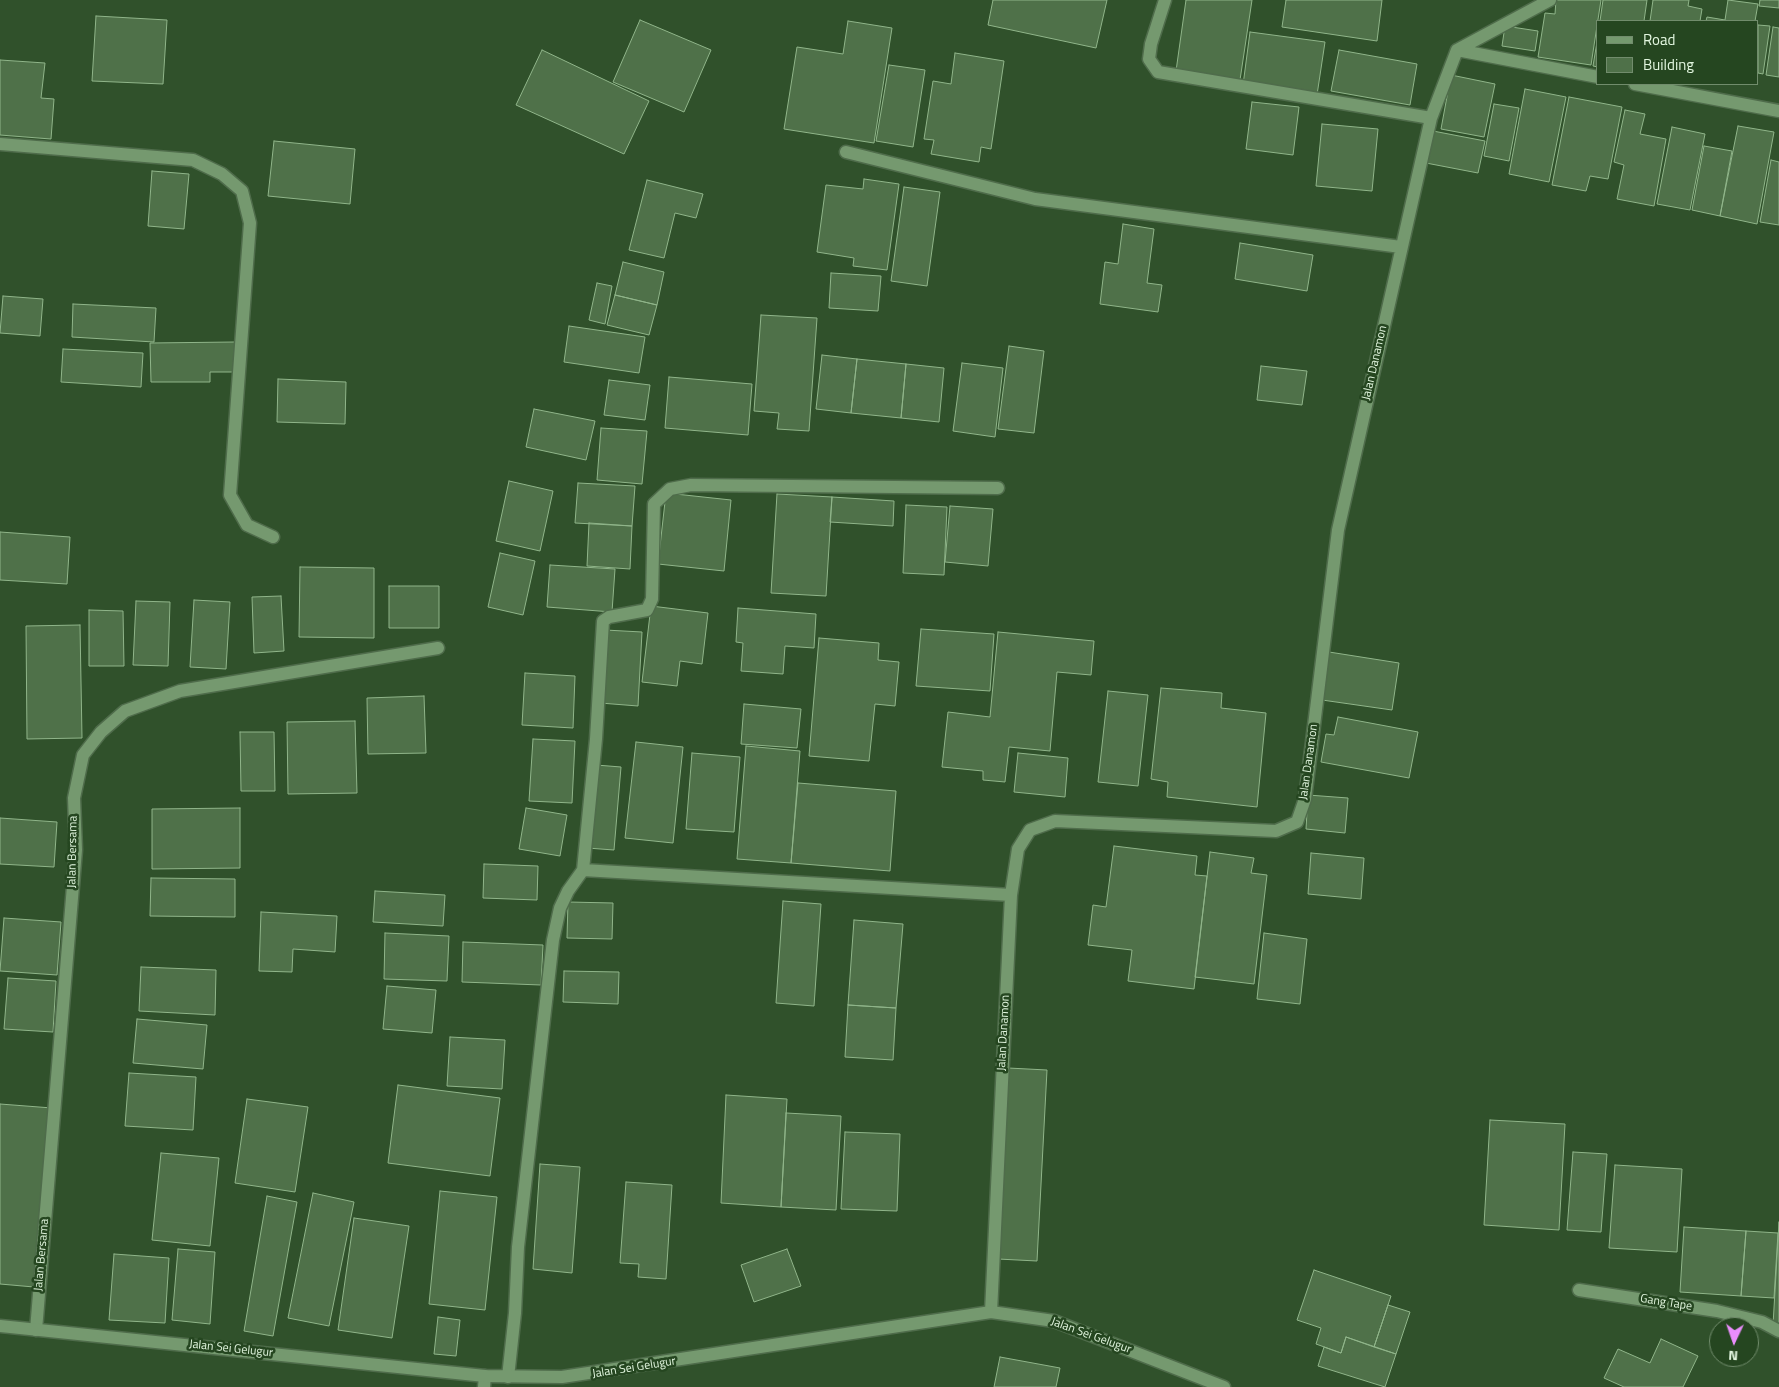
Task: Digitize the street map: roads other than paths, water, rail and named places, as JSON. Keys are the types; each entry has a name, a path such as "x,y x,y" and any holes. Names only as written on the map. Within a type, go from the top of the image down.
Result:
{"street":[{"path":"1165,0 1151,44 1149,59 1158,72 1431,118"},
{"path":"1457,50 1550,0"},
{"path":"1457,50 1596,77"},
{"name":"Jalan Danamon","path":"991,1312 1011,895 1018,849 1030,830 1056,821 1276,830 1297,822 1305,799 1338,530 1431,118 1457,50"},
{"path":"1640,85 1779,111"},
{"path":"0,144 193,160 222,174 242,191 250,222 230,495 247,525 273,537"},
{"path":"846,152 1035,199 1401,247"},
{"path":"508,1377 515,1313 518,1247 553,940 560,908 568,891 583,870 596,739 602,621 609,617 647,610 652,599 654,504 670,489 691,485 998,488"},
{"name":"Jalan Bersama","path":"36,1330 76,850 74,798 83,755 101,732 124,711 180,691 438,648"},
{"path":"583,870 1011,895"},
{"name":"Gang Tape","path":"1579,1290 1717,1311 1762,1322 1779,1331"},
{"name":"Jalan Sei Gelugur","path":"0,1326 485,1382 508,1377 577,1376 991,1312 1054,1321 1224,1387"}]}
